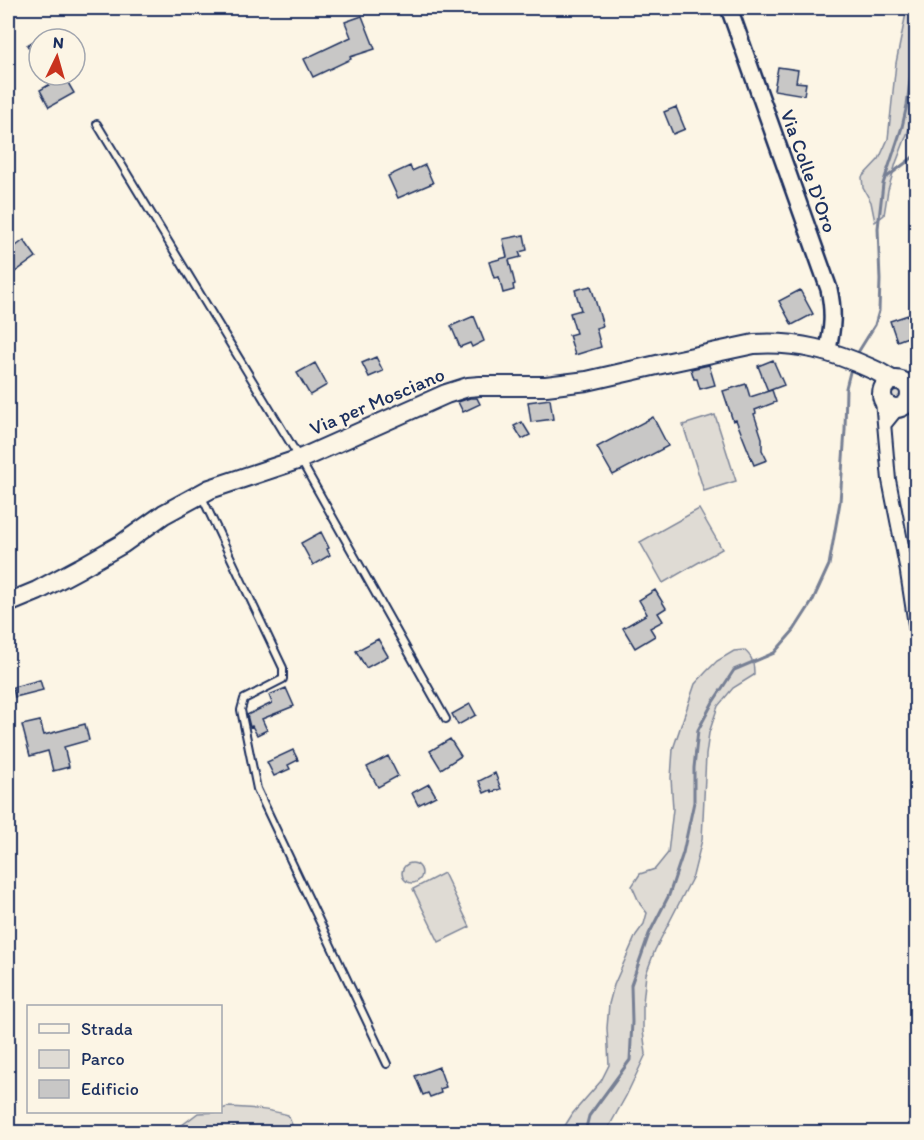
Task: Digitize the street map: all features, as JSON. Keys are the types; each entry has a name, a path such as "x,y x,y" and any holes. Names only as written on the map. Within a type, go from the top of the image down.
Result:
{"main road":[{"name":"Via per Mosciano","path":"8,603 37,591 80,568 122,544 164,514 210,489 300,459 446,394 468,387 546,386 587,381 754,344 796,345 827,352 864,366 900,394"}],"street":[{"name":"Via Colle D'Oro","path":"729,8 829,289 833,307 827,352"},
{"path":"900,394 885,424 889,480 916,631"}],"lane":[{"path":"98,124 300,459 446,719"},
{"path":"200,495 283,668 283,679 244,699 241,710 257,789 387,1064"}],"green space":[{"path":"907,8 916,8 916,82 911,103 909,129 888,190 884,215 875,222 871,202 863,188 862,177 879,159 888,139 896,63"},
{"path":"896,386 902,388 904,394 902,400 896,402 890,400 888,394 890,388"},
{"path":"715,415 736,481 704,491 683,425"},
{"path":"699,509 722,549 663,583 640,542"},
{"path":"744,650 752,661 754,675 733,688 718,706 709,733 702,840 693,876 655,950 646,974 643,1031 646,1054 606,1132 561,1132 573,1113 601,1081 609,1065 607,1028 609,1004 614,985 636,935 644,924 647,913 632,886 640,874 655,869 668,853 673,809 671,778 673,749 695,684 717,661 734,651"},
{"path":"412,863 419,866 422,873 419,880 412,883 405,880 402,873 405,866"},
{"path":"444,873 470,927 439,942 413,889"},
{"path":"250,1108 288,1115 295,1132 173,1132 198,1113 222,1113 222,1109"}],"building":[{"path":"362,16 375,49 350,57 351,59 313,77 304,59 351,37 345,22"},
{"path":"778,67 798,70 796,82 806,83 804,95 774,90"},
{"path":"45,87 70,87 74,93 49,107 40,90"},
{"path":"676,107 685,129 673,134 664,112"},
{"path":"425,165 433,183 398,198 388,176 410,166 412,171"},
{"path":"524,235 527,250 519,252 521,257 509,260 515,284 513,285 514,290 503,293 499,277 494,278 489,262 507,257 503,239"},
{"path":"24,240 36,257 8,277 8,252"},
{"path":"591,286 603,326 596,328 601,347 575,355 569,335 576,333 570,313 581,310 575,290"},
{"path":"800,290 813,314 792,325 779,301"},
{"path":"911,314 916,334 897,341 890,321"},
{"path":"474,316 484,341 472,347 470,343 460,347 451,326"},
{"path":"376,357 383,371 369,377 362,363"},
{"path":"773,360 784,385 768,391 758,366"},
{"path":"315,363 327,385 310,395 297,373"},
{"path":"709,365 715,385 700,389 691,369"},
{"path":"746,384 750,397 772,390 776,402 755,410 754,414 762,438 762,450 767,460 754,465 736,420 733,421 723,391"},
{"path":"477,398 480,404 463,412 458,402"},
{"path":"550,399 553,419 531,422 528,402"},
{"path":"653,417 668,446 613,475 597,447"},
{"path":"522,422 530,435 522,439 514,426"},
{"path":"321,532 330,555 313,565 301,543"},
{"path":"655,590 666,608 658,613 663,621 650,628 655,636 635,648 623,628 647,614 639,600"},
{"path":"378,639 388,656 366,668 356,651"},
{"path":"40,680 43,690 15,697 13,687"},
{"path":"286,688 294,706 262,719 267,730 257,735 252,726 250,727 247,715 272,703 269,695"},
{"path":"470,704 476,715 458,725 452,714"},
{"path":"40,721 44,735 85,724 89,740 64,747 69,767 53,771 48,751 30,756 22,725"},
{"path":"450,739 461,756 441,769 430,751"},
{"path":"293,750 298,760 288,765 290,769 274,776 267,762"},
{"path":"388,756 398,776 378,787 367,767"},
{"path":"495,773 501,789 484,793 479,781"},
{"path":"429,784 436,796 418,805 412,793"},
{"path":"439,1067 446,1087 440,1089 441,1093 430,1097 428,1093 423,1095 415,1076"}],"waterway":[{"path":"857,354 875,325 879,311 878,228 883,184 907,105 916,33"},
{"path":"887,177 916,155"},
{"path":"585,1132 589,1116 630,1060 631,985 649,934 669,895 683,853 694,802 694,768 698,730 734,670 774,653 794,630 812,602 829,565 840,502 846,388 851,368"},
{"path":"223,1132 233,1128 248,1132"}]}
